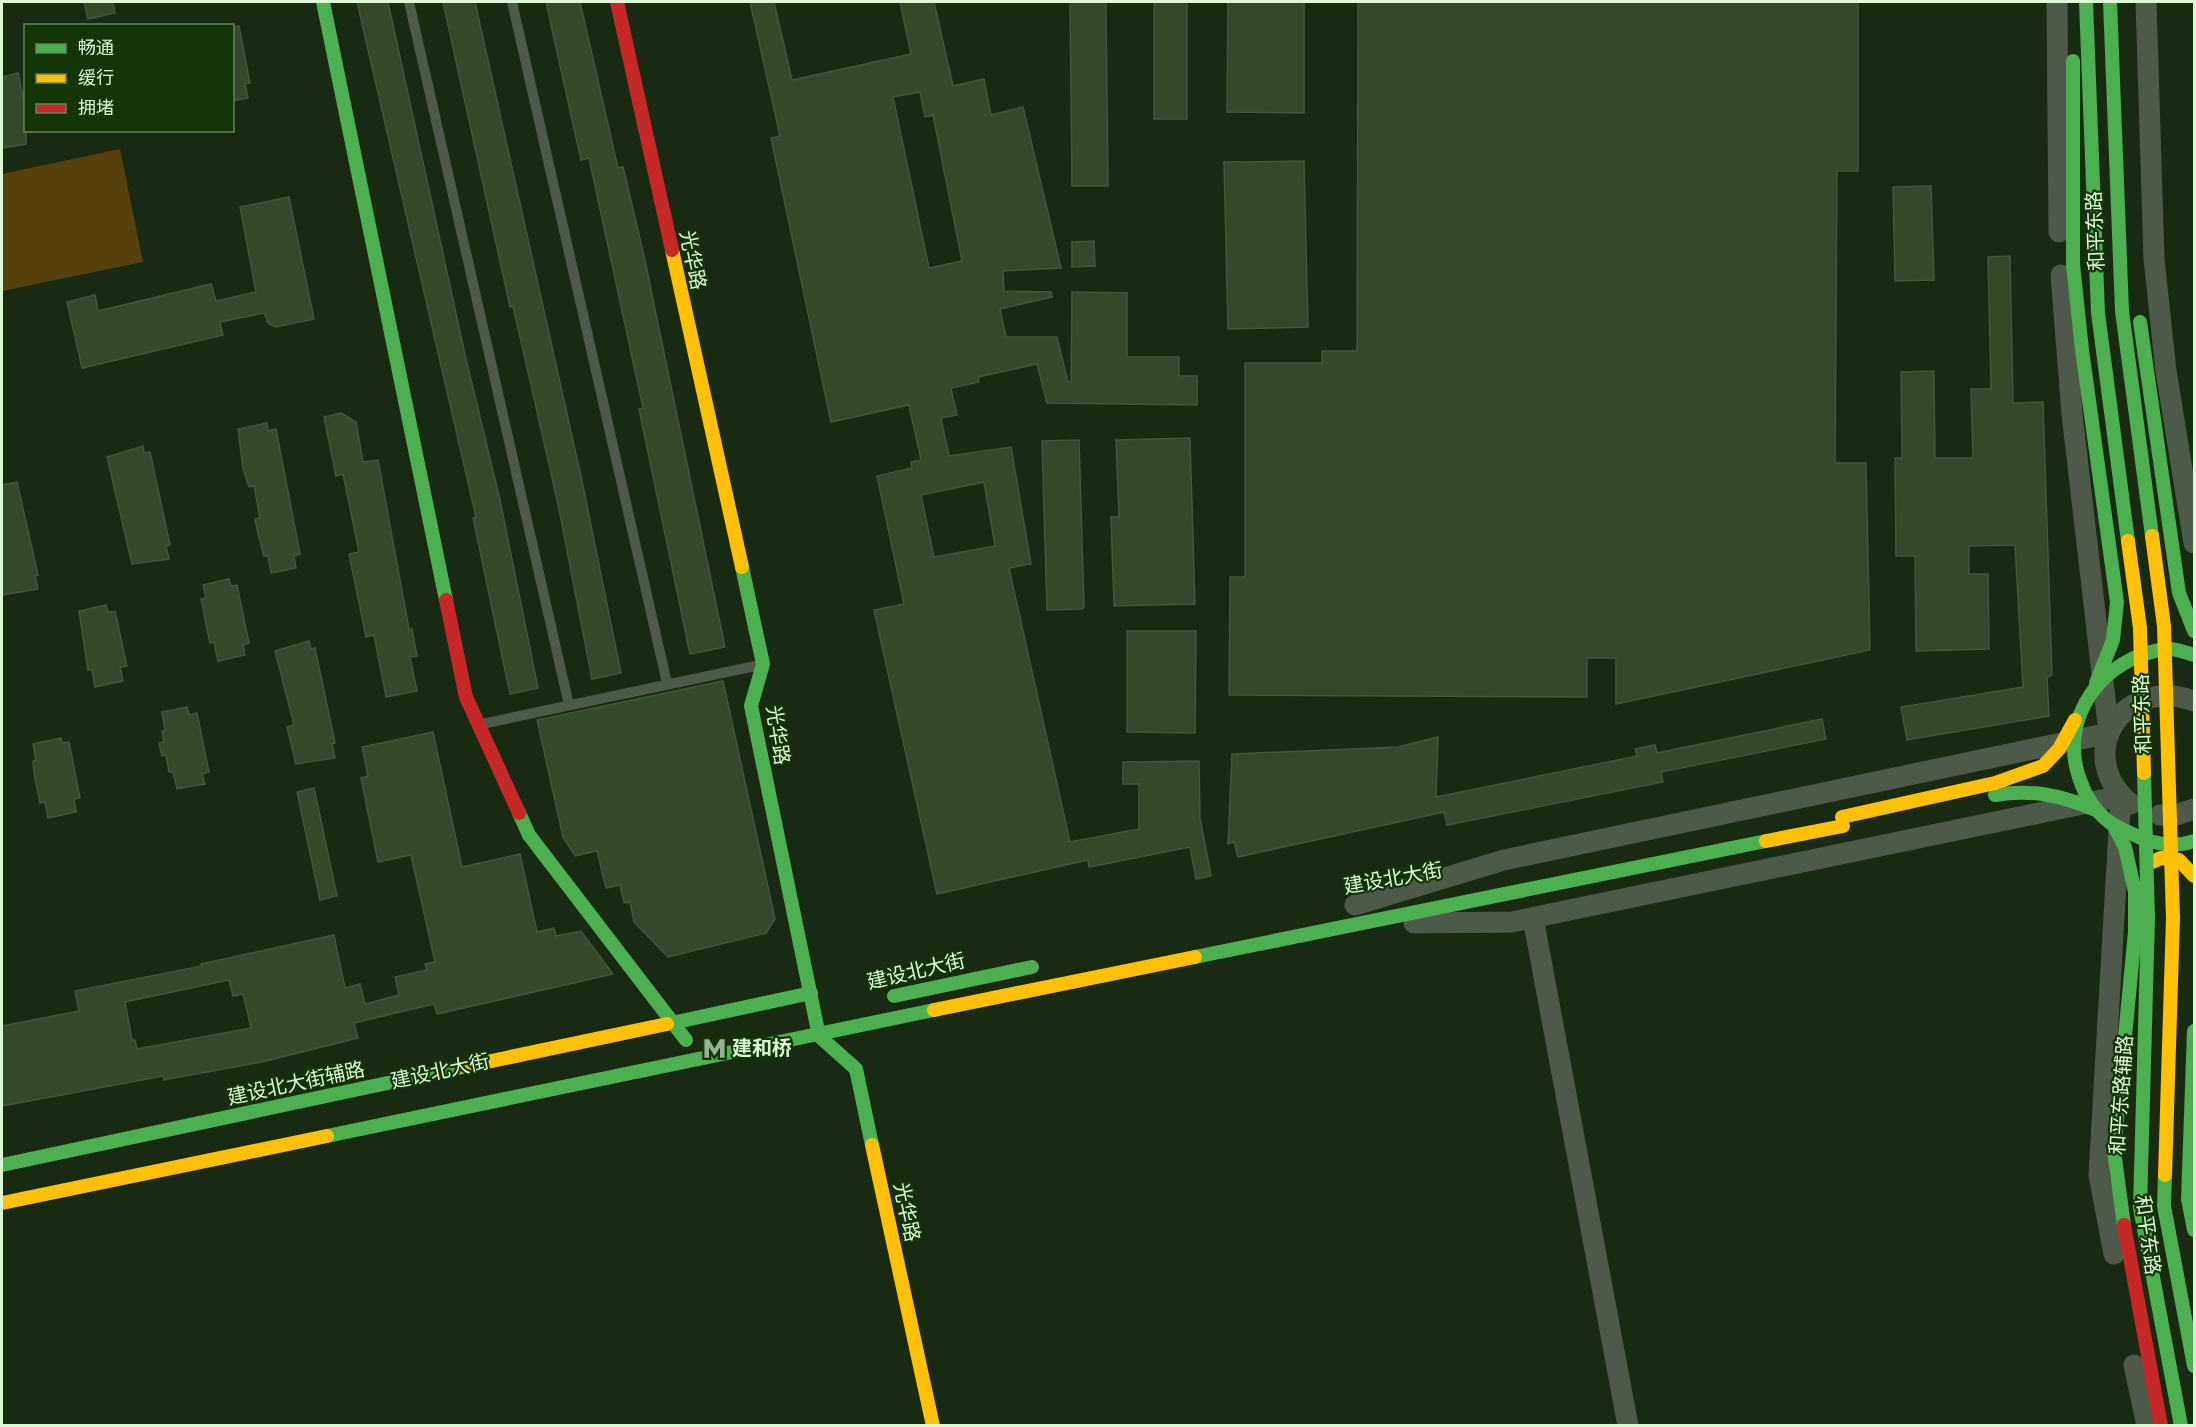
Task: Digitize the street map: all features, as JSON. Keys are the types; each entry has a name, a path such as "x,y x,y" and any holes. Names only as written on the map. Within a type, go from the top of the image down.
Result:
{"main road":[{"path":"323,2 466,697 529,835 686,1040"},
{"name":"光华路","path":"617,2 763,664 751,706 819,1036 856,1069 933,1425"},
{"name":"和平东路","path":"1843,821 1995,783 2043,766 2060,749 2096,683 2113,640 2117,602 2082,350 2073,264 2073,2"},
{"name":"和平东路","path":"2086,2 2098,313 2140,628 2148,918 2140,1208 2181,1425"},
{"name":"和平东路","path":"2110,2 2122,311 2164,626 2173,918 2164,1206 2194,1366"},
{"path":"2123,2 2133,221"},
{"path":"2137,304 2179,593 2194,631"},
{"path":"2117,602 2136,621 2145,623 2165,615 2175,605 2179,593"},
{"path":"2096,683 2108,671 2137,655 2169,649 2194,655"},
{"path":"2076,719 2073,762 2080,787 2093,809"},
{"path":"1587,863 2000,794 2038,791 2065,797 2093,809 2124,834 2156,844 2194,842"},
{"path":"2,1203 819,1036 1351,912 1843,821"},
{"name":"和平东路辅路","path":"2114,826 2125,847 2135,892 2135,932 2114,1151 2129,1263 2161,1425"},
{"path":"2135,892 2147,866 2154,860 2171,858 2179,860 2194,876"},
{"name":"建设北大街","path":"1351,912 1482,882"},
{"name":"建设北大街","path":"884,998 1046,964"},
{"name":"建设北大街辅路","path":"2,1165 811,993"},
{"path":"2194,1031 2188,1199 2194,1230"}],"street":[{"name":"和平东路","path":"2057,2 2057,188 2062,304 2072,414 2109,733 2106,749 2107,766 2112,782 2121,796"},
{"path":"2146,2 2154,259 2166,372 2194,543"},
{"path":"1351,912 1504,860 2109,733 2120,715 2137,701 2157,695 2178,695 2194,701"},
{"path":"1351,912 1512,922 2121,796 2137,808 2156,815 2176,815 2194,809"},
{"name":"和平东路辅路","path":"2121,796 2099,1175 2147,1425"},
{"path":"1533,918 1629,1425"}],"lane":[{"path":"409,2 569,705"},
{"path":"512,2 667,683"},
{"path":"478,724 763,664"}],"shaded area":[{"path":"120,149 143,262 2,291 2,174"}],"building":[{"path":"84,2 113,2 115,13 88,19"},
{"path":"357,2 388,2 466,359 500,500 538,688 510,694 473,518 476,517"},
{"path":"443,2 475,2 582,481 621,673 592,679 558,504 513,306 510,307"},
{"path":"546,2 580,2 618,168 623,167 644,256 725,647 690,654 639,409 643,408 589,158 581,160"},
{"path":"750,2 774,2 792,80 911,54 900,2 934,2 953,86 984,79 991,115 1023,107 1061,268 1003,271 1004,291 1051,292 1052,297 1000,309 1006,337 1057,337 1068,382 1071,381 1072,292 1127,293 1127,357 1179,357 1179,376 1197,376 1197,405 1047,403 1037,364 978,377 979,382 951,388 957,415 941,418 949,456 1011,447 1031,564 1009,568 1070,842 1139,829 1139,784 1123,784 1123,762 1199,761 1200,818 1211,876 1196,879 1190,847 1089,867 1088,860 937,894 874,610 904,604 877,476 912,468 911,462 921,460 909,405 831,422 771,138 780,136","holes":["920,92 925,117 933,115 962,261 929,268 893,97","984,482 995,546 934,557 921,495"]},
{"path":"1070,2 1106,2 1108,186 1072,186"},
{"path":"1154,2 1187,2 1187,119 1154,119"},
{"path":"1228,2 1304,2 1304,113 1227,112"},
{"path":"1358,2 1858,2 1858,171 1837,171 1835,463 1866,463 1870,650 1616,704 1616,658 1587,658 1587,697 1229,695 1230,577 1245,577 1245,363 1322,363 1322,351 1357,351"},
{"path":"239,26 250,83 245,84 248,98 234,101 234,27"},
{"path":"18,73 24,102 26,144 2,148 2,77"},
{"path":"1304,161 1308,327 1228,329 1224,162"},
{"path":"1931,186 1934,280 1895,281 1893,187"},
{"path":"289,197 314,319 276,327 269,324 264,313 220,322 223,335 82,368 67,302 95,295 98,311 211,284 216,301 256,292 240,207"},
{"path":"1094,241 1095,266 1072,267 1072,242"},
{"path":"2010,256 2013,403 2043,402 2052,675 2047,678 2049,716 1907,740 1901,707 2023,687 2015,545 1969,546 1969,574 1988,574 1989,649 1916,651 1915,556 1896,556 1895,458 1902,458 1901,372 1934,371 1935,458 1973,458 1971,389 1991,389 1988,257"},
{"path":"341,413 356,422 363,462 378,460 409,629 412,629 417,656 410,657 417,691 386,697 374,635 366,637 349,554 359,552 343,474 336,476 324,417"},
{"path":"267,423 268,431 276,429 300,554 294,556 296,568 271,573 268,556 264,556 259,538 255,519 260,518 254,486 249,487 243,468 238,429"},
{"path":"1190,438 1195,604 1114,606 1111,517 1119,517 1116,440"},
{"path":"1079,440 1084,607 1082,609 1047,610 1042,441"},
{"path":"143,446 144,453 150,452 170,545 166,546 169,559 132,564 107,457"},
{"path":"17,482 38,575 35,576 38,589 2,595 2,485"},
{"path":"229,579 231,586 237,585 249,643 243,645 245,655 218,661 214,642 210,643 201,599 206,598 203,585"},
{"path":"106,605 108,612 115,611 127,666 120,667 123,681 95,687 92,670 88,670 79,611"},
{"path":"1127,631 1196,631 1195,733 1127,732"},
{"path":"309,641 311,649 315,648 335,743 332,744 335,758 296,764 287,727 294,725 275,651"},
{"path":"723,681 775,919 766,933 668,957 634,922 630,902 624,903 620,885 606,888 597,851 575,856 563,837 537,720"},
{"path":"187,707 189,715 197,713 209,772 202,774 205,784 177,789 173,772 169,772 166,755 162,756 159,743 164,742 162,712"},
{"path":"1822,719 1826,739 1661,772 1663,782 1447,825 1444,812 1238,857 1234,842 1228,844 1232,754 1398,747 1438,737 1436,797 1637,756 1635,749 1655,745 1657,753"},
{"path":"433,732 462,867 520,854 537,932 554,928 556,936 581,931 613,974 437,1014 434,1004 354,1023 358,1038 262,1062 164,1080 163,1076 2,1106 2,1026 79,1011 75,991 202,966 201,964 334,935 345,988 360,984 365,1004 399,995 395,977 427,970 425,964 435,962 411,855 378,862 361,778 368,776 362,747","holes":["229,980 233,996 243,994 251,1028 137,1049 135,1040 132,1040 125,1002"]},
{"path":"61,738 62,743 69,742 80,798 74,799 76,812 48,818 45,802 40,803 34,773 33,761 36,760 33,744"},
{"path":"314,788 337,896 320,900 297,792"}],"traffic: fast":[{"path":"323,2 446,600"},
{"path":"2086,2 2098,313 2128,541"},
{"path":"2110,2 2122,311 2152,536"},
{"path":"2073,61 2073,264 2082,350"},
{"path":"2140,322 2179,593 2194,631"},
{"path":"2082,350 2117,602 2113,640 2096,683"},
{"path":"742,567 763,664 751,706 819,1036 856,1069 872,1145"},
{"path":"2194,655 2167,649 2144,654 2123,664 2105,677 2091,694 2081,713 2075,734 2075,757 2080,780 2095,808 2110,823 2136,836 2160,844 2177,845 2194,841"},
{"path":"2144,773 2148,918"},
{"path":"1995,795 2045,794 2093,809"},
{"path":"519,813 529,835 686,1040"},
{"path":"2114,826 2125,847 2135,892 2135,932 2114,1151 2124,1225"},
{"path":"1195,957 1766,841"},
{"path":"2148,918 2140,1208 2181,1426"},
{"path":"894,996 1032,967"},
{"path":"667,1024 811,993"},
{"path":"327,1136 934,1010"},
{"path":"2194,1031 2188,1199 2194,1230"},
{"path":"2,1165 463,1067"},
{"path":"2165,1175 2164,1206 2194,1366"}],"traffic: slow":[{"path":"672,250 742,567"},
{"path":"2152,536 2164,626 2173,918"},
{"path":"2128,541 2140,628 2144,773"},
{"path":"1842,817 1995,783 2043,766 2059,749 2075,720"},
{"path":"1766,841 1843,826"},
{"path":"2152,862 2161,858 2179,860 2194,876"},
{"path":"2165,1175 2173,918"},
{"path":"934,1010 1195,957"},
{"path":"463,1067 667,1024"},
{"path":"2,1203 327,1136"},
{"path":"872,1145 933,1426"}],"traffic: jam":[{"path":"617,2 672,250"},
{"path":"446,600 466,697 519,813"},
{"path":"2124,1225 2161,1426"}],"place":[{"name":"建和桥","path":"714,1048"}]}
